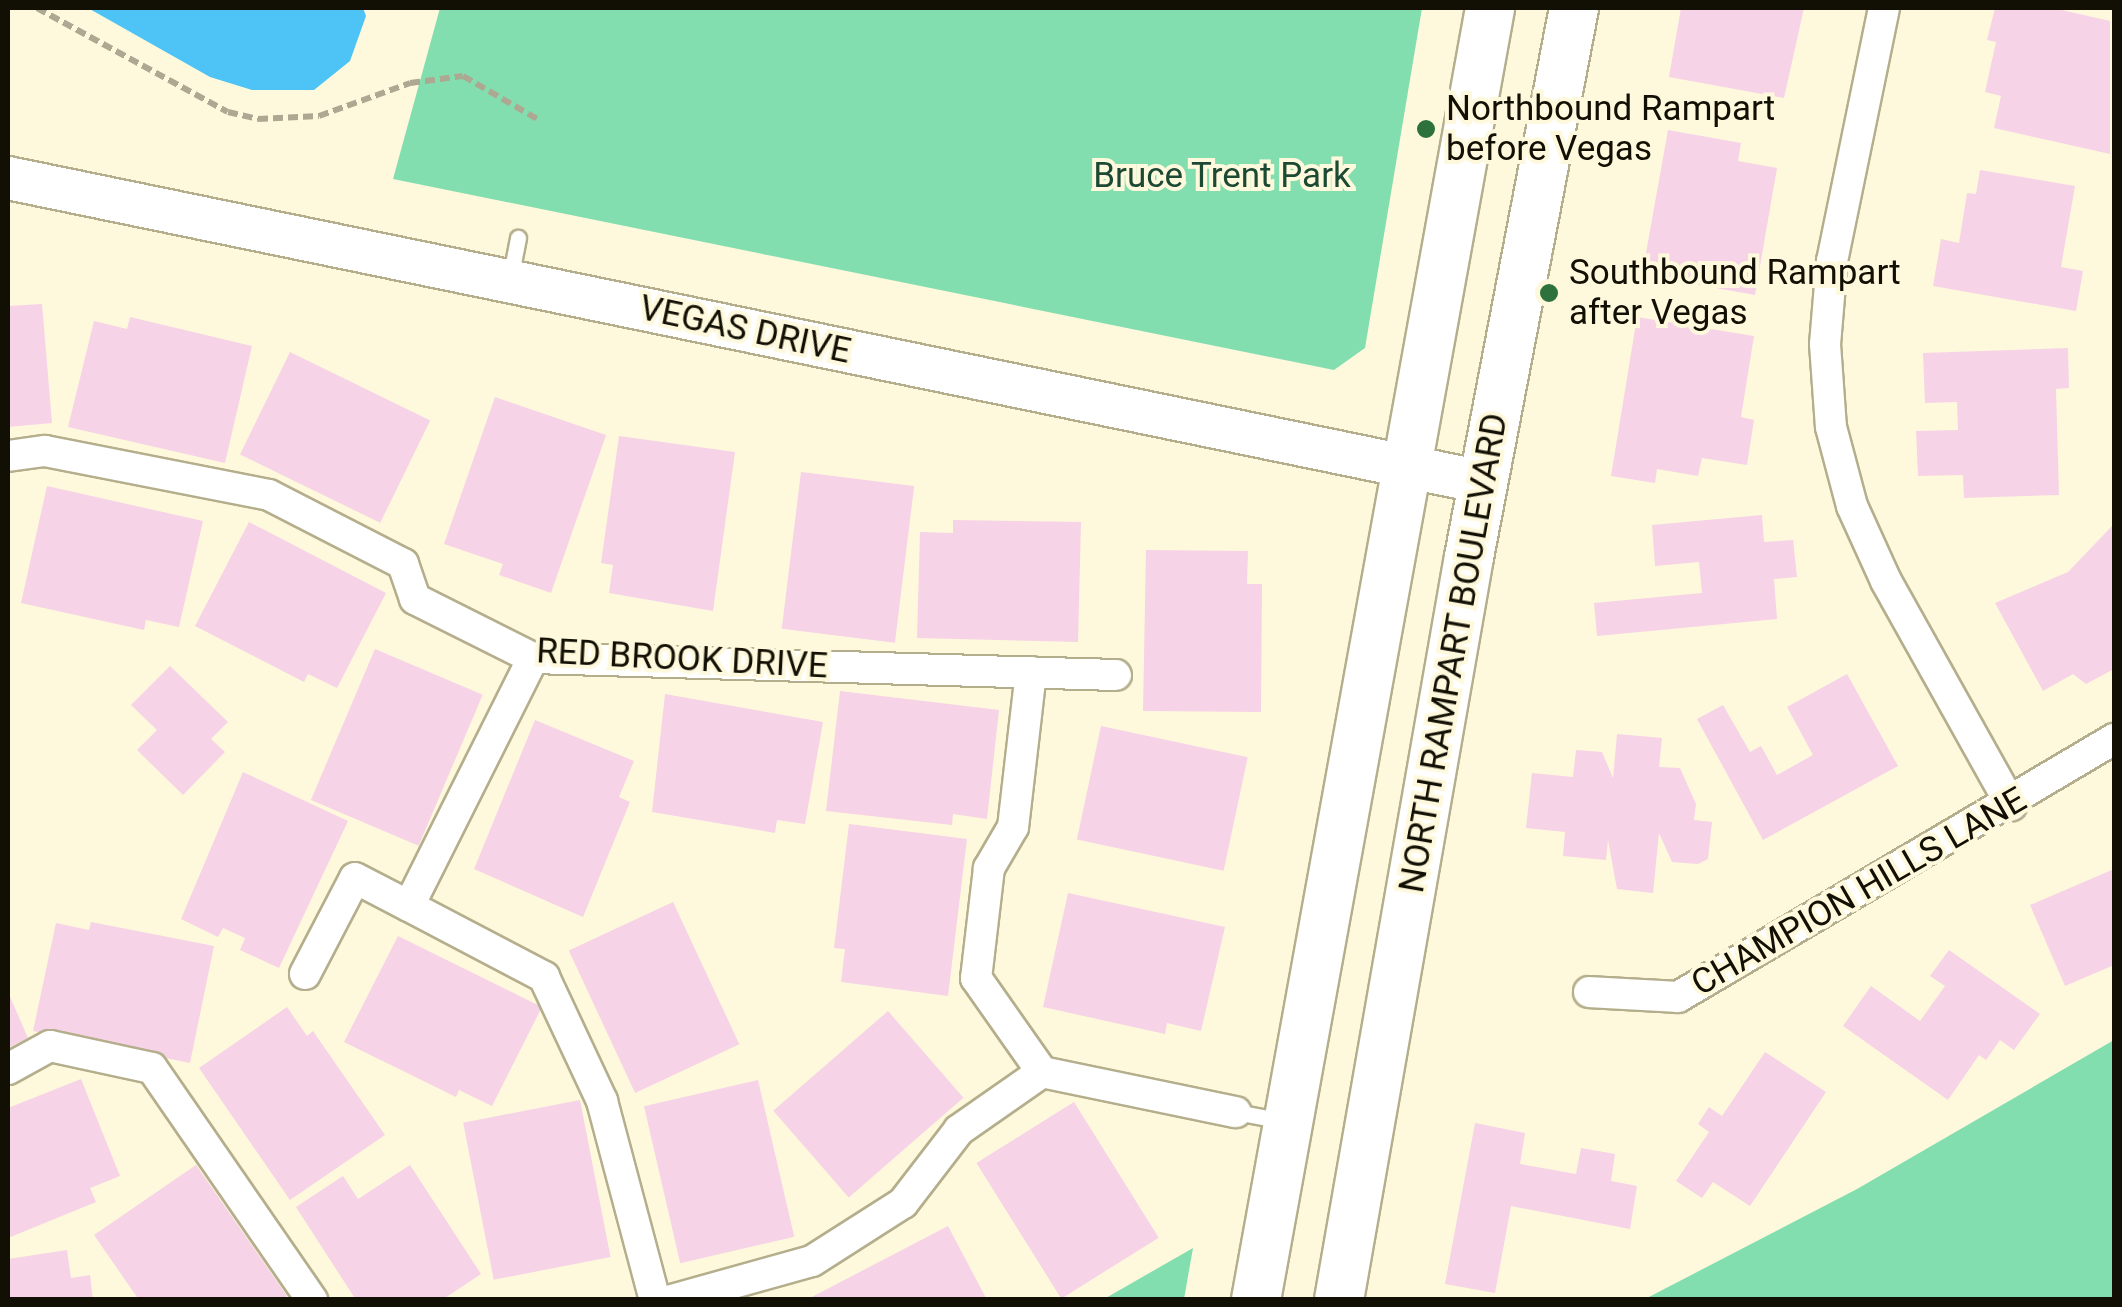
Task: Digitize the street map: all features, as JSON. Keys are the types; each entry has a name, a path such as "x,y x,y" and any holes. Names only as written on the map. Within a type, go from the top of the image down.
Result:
{"main road":[{"path":"1256,1300 1404,466 1490,8"},
{"name":"NORTH RAMPART BOULEVARD","path":"1339,1300 1483,482 1574,8"},
{"name":"VEGAS DRIVE","path":"8,178 1483,482"}],"street":[{"path":"1884,8 1832,261 1825,344 1831,426 1852,506 1886,581 2011,805"},
{"name":"RED BROOK DRIVE","path":"8,456 45,451 269,494 403,564 415,599 534,658 1116,675"},
{"path":"409,906 534,658"},
{"path":"1032,672 1013,826 989,868 976,978 1042,1072 1236,1112"},
{"name":"CHAMPION HILLS LANE","path":"1589,992 1678,998 2011,805 2114,739"},
{"path":"304,974 355,878 544,976 602,1101 655,1300"},
{"path":"8,1070 50,1046 152,1068 312,1300"},
{"path":"672,1300 812,1261 903,1203 959,1130 1042,1072"}],"lane":[{"path":"510,281 518,238"},
{"path":"1236,1112 1288,1122"}],"path":[{"path":"37,8 228,112 258,119 319,116 444,76 479,84 539,120"}],"green space":[{"name":"Bruce Trent Park","path":"440,8 1422,8 1365,348 1334,370 393,179"},
{"path":"2114,1040 2114,1299 1645,1299 1857,1189"},
{"path":"1193,1248 1184,1299 1104,1299"}],"water":[{"path":"88,8 363,8 366,16 350,61 314,90 252,90 210,77"}],"building":[{"path":"1681,8 1804,8 1784,98 1669,77"},
{"path":"1995,8 2053,8 2110,21 2110,154 1994,128 2001,96 1985,92 1996,42 1987,40"},
{"path":"1668,130 1741,143 1738,161 1777,168 1755,295 1642,275"},
{"path":"1980,170 2075,186 2061,267 2083,271 2076,311 1933,286 1941,239 1959,243 1967,193 1976,194"},
{"path":"42,304 52,423 8,427 8,306"},
{"path":"130,317 252,346 225,463 68,427 94,321 127,329"},
{"path":"1637,317 1754,336 1741,417 1754,420 1747,465 1702,458 1698,476 1657,469 1655,483 1611,476"},
{"path":"2068,348 2069,388 2056,389 2059,495 1964,498 1963,475 1918,476 1916,431 1958,430 1957,402 1925,403 1923,353"},
{"path":"290,352 430,420 380,523 240,454"},
{"path":"495,397 606,435 551,593 499,575 503,564 444,544"},
{"path":"619,436 735,452 713,611 609,593 613,565 601,563"},
{"path":"801,472 914,486 895,643 782,629"},
{"path":"47,486 203,521 179,627 146,620 144,630 21,603"},
{"path":"1762,515 1764,542 1793,540 1797,577 1774,579 1777,619 1597,636 1594,603 1702,593 1699,562 1655,566 1652,525"},
{"path":"953,520 1081,522 1078,642 917,638 920,532 953,533"},
{"path":"249,522 386,593 337,688 308,674 304,682 195,626"},
{"path":"2114,524 2114,669 2086,684 2073,674 2043,691 1995,603 2068,572"},
{"path":"1146,550 1248,551 1247,584 1262,584 1261,712 1143,711"},
{"path":"375,649 483,695 419,846 311,800"},
{"path":"170,666 228,722 211,739 225,752 183,795 137,750 157,730 131,705"},
{"path":"1847,674 1898,766 1763,840 1697,719 1723,705 1750,752 1761,746 1777,775 1813,755 1787,707"},
{"path":"840,691 999,710 987,819 953,814 952,825 826,811"},
{"path":"665,694 823,722 805,824 777,820 775,833 652,812"},
{"path":"535,720 634,761 619,797 630,802 583,917 474,869"},
{"path":"1101,726 1248,757 1224,871 1077,839"},
{"path":"1617,734 1662,738 1659,767 1680,768 1696,804 1694,820 1712,822 1708,859 1698,864 1672,862 1659,833 1653,893 1617,889 1608,840 1606,860 1563,856 1565,832 1526,828 1532,773 1573,777 1576,750 1602,752 1613,778"},
{"path":"243,772 348,821 279,968 240,950 245,938 223,928 218,937 181,919"},
{"path":"849,824 967,839 948,996 841,982 845,949 834,948"},
{"path":"2114,869 2114,965 2065,986 2030,905"},
{"path":"1068,893 1225,927 1201,1031 1167,1023 1165,1034 1043,1007"},
{"path":"673,902 739,1044 635,1093 569,951"},
{"path":"91,922 214,946 190,1063 33,1031 56,923 89,930"},
{"path":"398,936 542,1007 492,1106 459,1090 456,1097 344,1042"},
{"path":"1949,950 2040,1014 2014,1050 2000,1040 1986,1060 1979,1055 1948,1100 1843,1026 1871,986 1920,1021 1945,986 1930,976"},
{"path":"8,992 28,1038 8,1048"},
{"path":"287,1007 307,1036 313,1031 385,1135 290,1200 199,1068"},
{"path":"888,1011 963,1098 849,1198 773,1111"},
{"path":"1765,1052 1826,1092 1750,1206 1713,1182 1702,1198 1676,1181 1709,1132 1698,1124 1709,1107 1722,1116"},
{"path":"81,1079 120,1176 90,1188 96,1202 8,1238 8,1108"},
{"path":"758,1080 794,1237 680,1263 644,1106"},
{"path":"580,1100 611,1257 494,1280 463,1123"},
{"path":"1074,1102 1159,1238 1061,1299 976,1163"},
{"path":"1475,1123 1525,1133 1520,1164 1576,1174 1581,1148 1615,1154 1611,1181 1637,1186 1630,1229 1511,1206 1495,1293 1445,1284"},
{"path":"196,1165 287,1296 283,1300 139,1300 94,1235"},
{"path":"410,1165 481,1274 442,1300 356,1300 296,1207 343,1176 358,1199"},
{"path":"948,1226 987,1300 806,1300"},
{"path":"67,1250 71,1278 90,1275 93,1300 8,1300 8,1259"}],"place":[{"name":"Northbound Rampart before Vegas","path":"1426,129"},
{"name":"Southbound Rampart after Vegas","path":"1549,293"}]}
